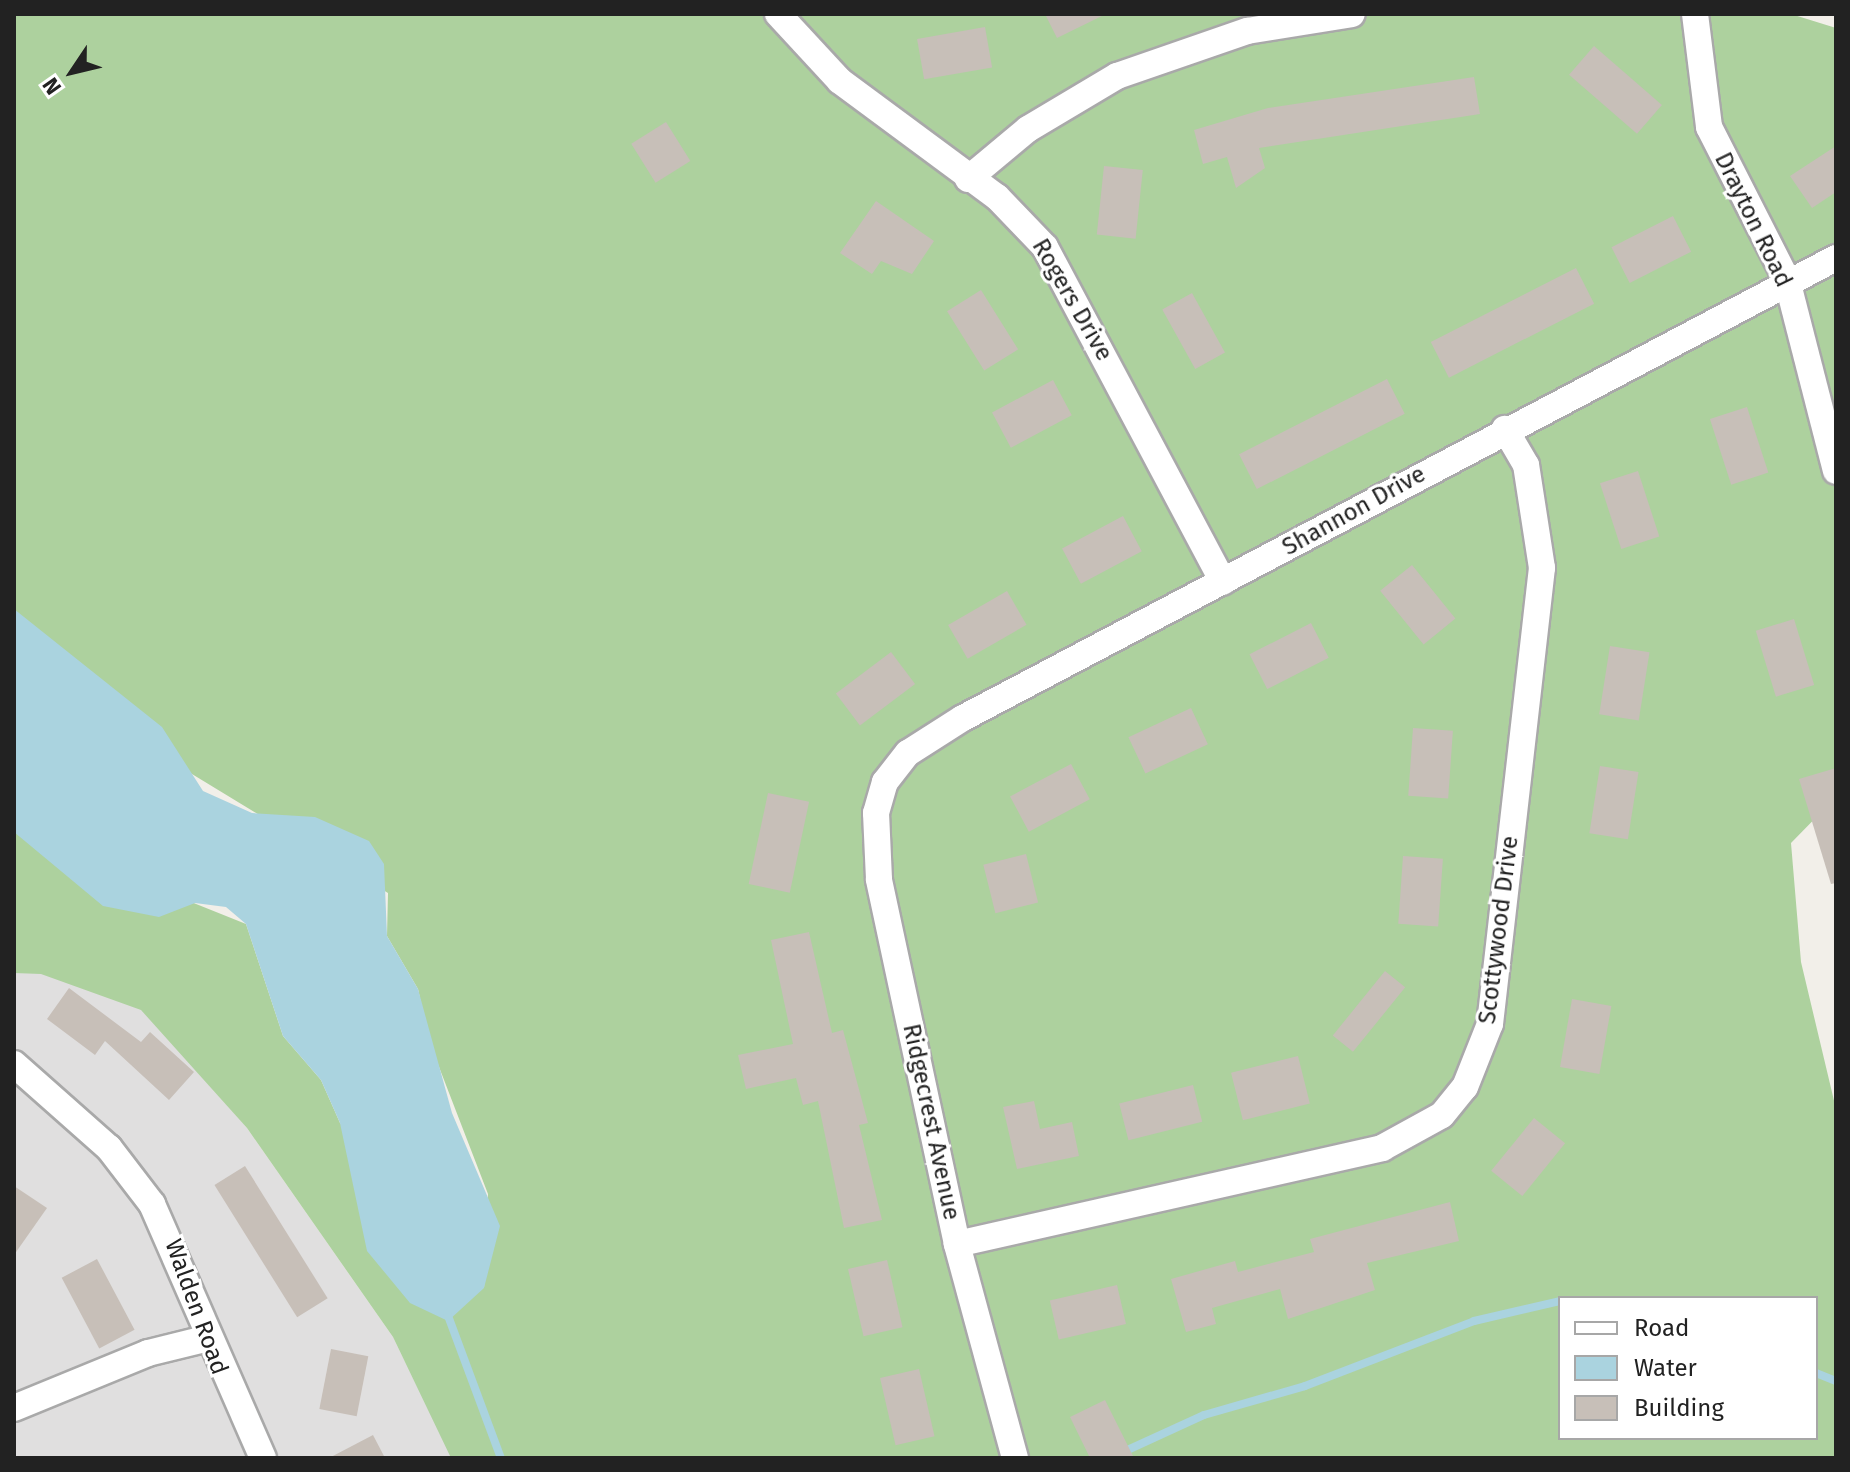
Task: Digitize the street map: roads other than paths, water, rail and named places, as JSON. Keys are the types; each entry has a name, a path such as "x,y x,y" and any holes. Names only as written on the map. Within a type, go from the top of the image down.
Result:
{"street":[{"name":"Rogers Drive","path":"778,14 840,81 968,179 1045,247 1223,582"},
{"path":"968,179 1028,129 1117,76 1247,31 1352,14"},
{"name":"Drayton Road","path":"1695,14 1709,127 1787,280 1836,471"},
{"name":"Shannon Drive","path":"885,782 908,753 952,725 1787,280 1836,258"},
{"name":"Scottywood Drive","path":"957,1244 1382,1148 1442,1115 1465,1087 1490,1024 1542,568 1526,465 1505,429"},
{"name":"Ridgecrest Avenue","path":"885,782 874,848 957,1244 1015,1458"},
{"name":"Walden Road","path":"14,1064 109,1148 152,1204 187,1271 205,1339 263,1458"},
{"path":"14,1408 148,1353 205,1339"}],"water":[{"path":"14,609 162,727 203,791 252,813 315,817 369,841 384,864 387,936 418,989 452,1113 500,1226 484,1288 448,1321 410,1303 367,1251 340,1123 321,1080 283,1036 246,924 226,907 195,903 159,917 103,906 14,832"}],"waterway":[{"path":"1110,1458 1204,1415 1305,1386 1474,1321 1558,1301"},
{"path":"447,1313 501,1458"},
{"path":"1818,1374 1836,1381"}]}
